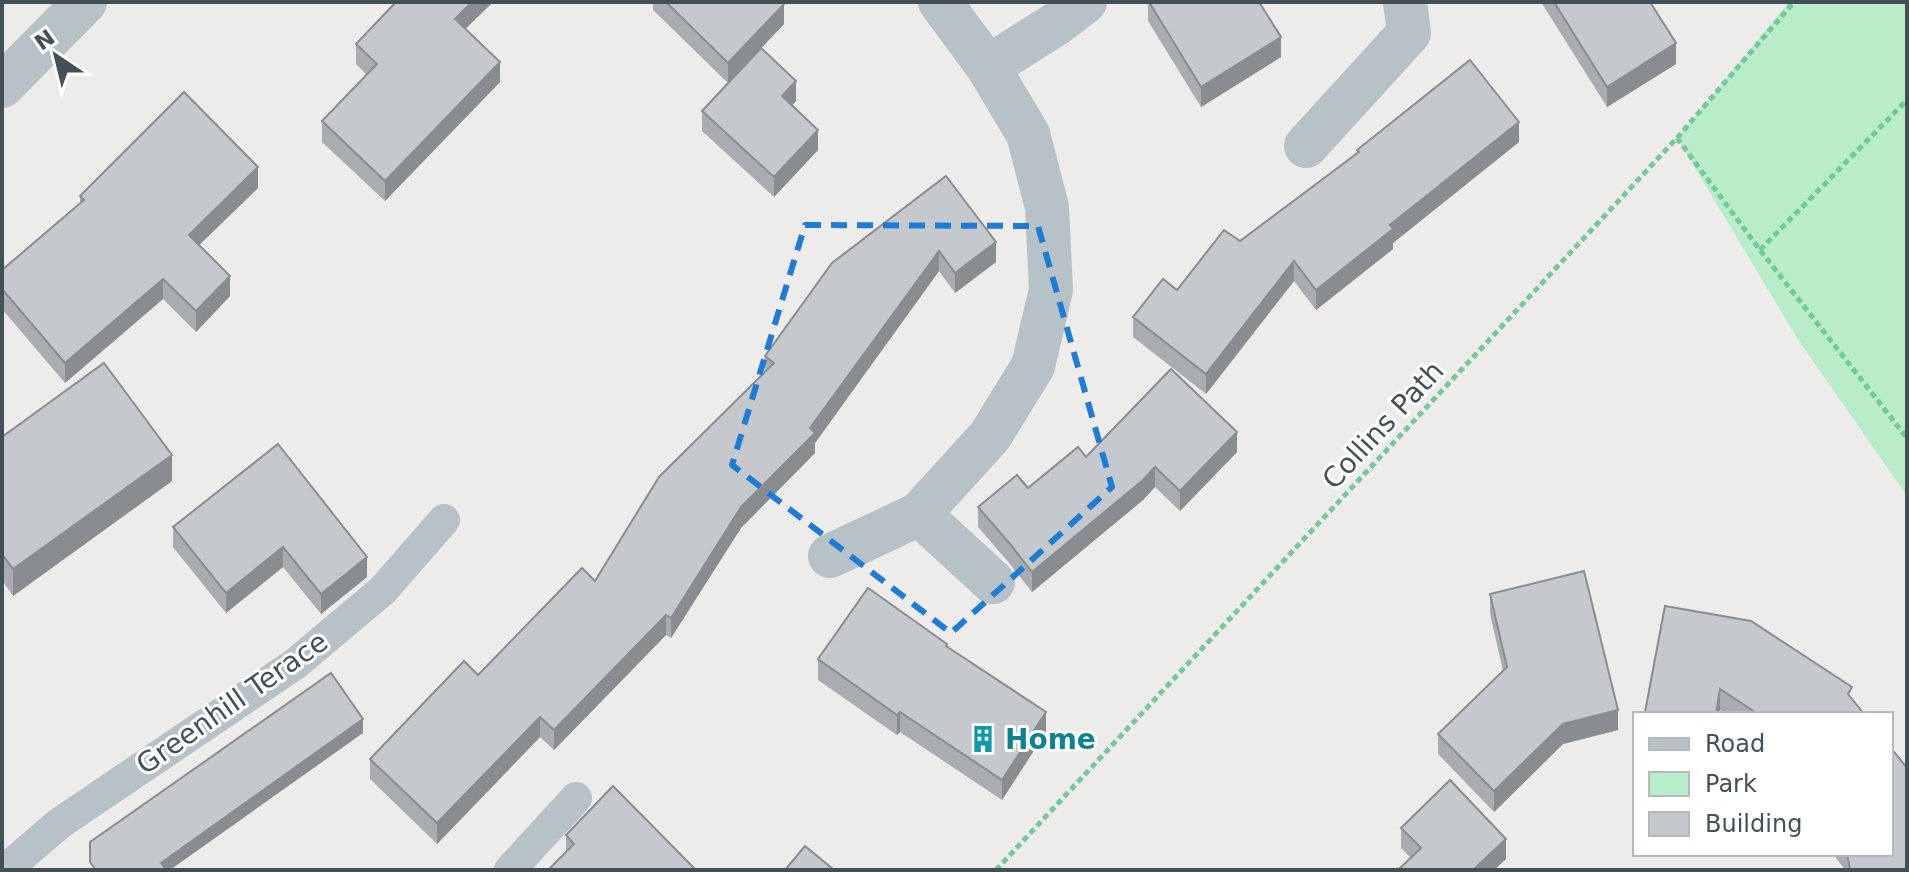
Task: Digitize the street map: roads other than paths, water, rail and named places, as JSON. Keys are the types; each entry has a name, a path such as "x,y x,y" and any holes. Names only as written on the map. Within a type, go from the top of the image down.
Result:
{"street":[{"path":"2,86 85,2"},
{"path":"830,556 919,514 990,436 1033,366 1051,290 1047,207 1028,134 988,67 940,2"},
{"path":"988,67 1085,2"},
{"path":"1306,146 1409,33 1405,2"},
{"path":"919,514 993,582"}],"lane":[{"name":"Greenhill Terace","path":"5,870 60,823 295,664 383,590 444,520"},
{"path":"510,870 576,798"}],"place":[{"name":"Home","path":"983,739"}]}
